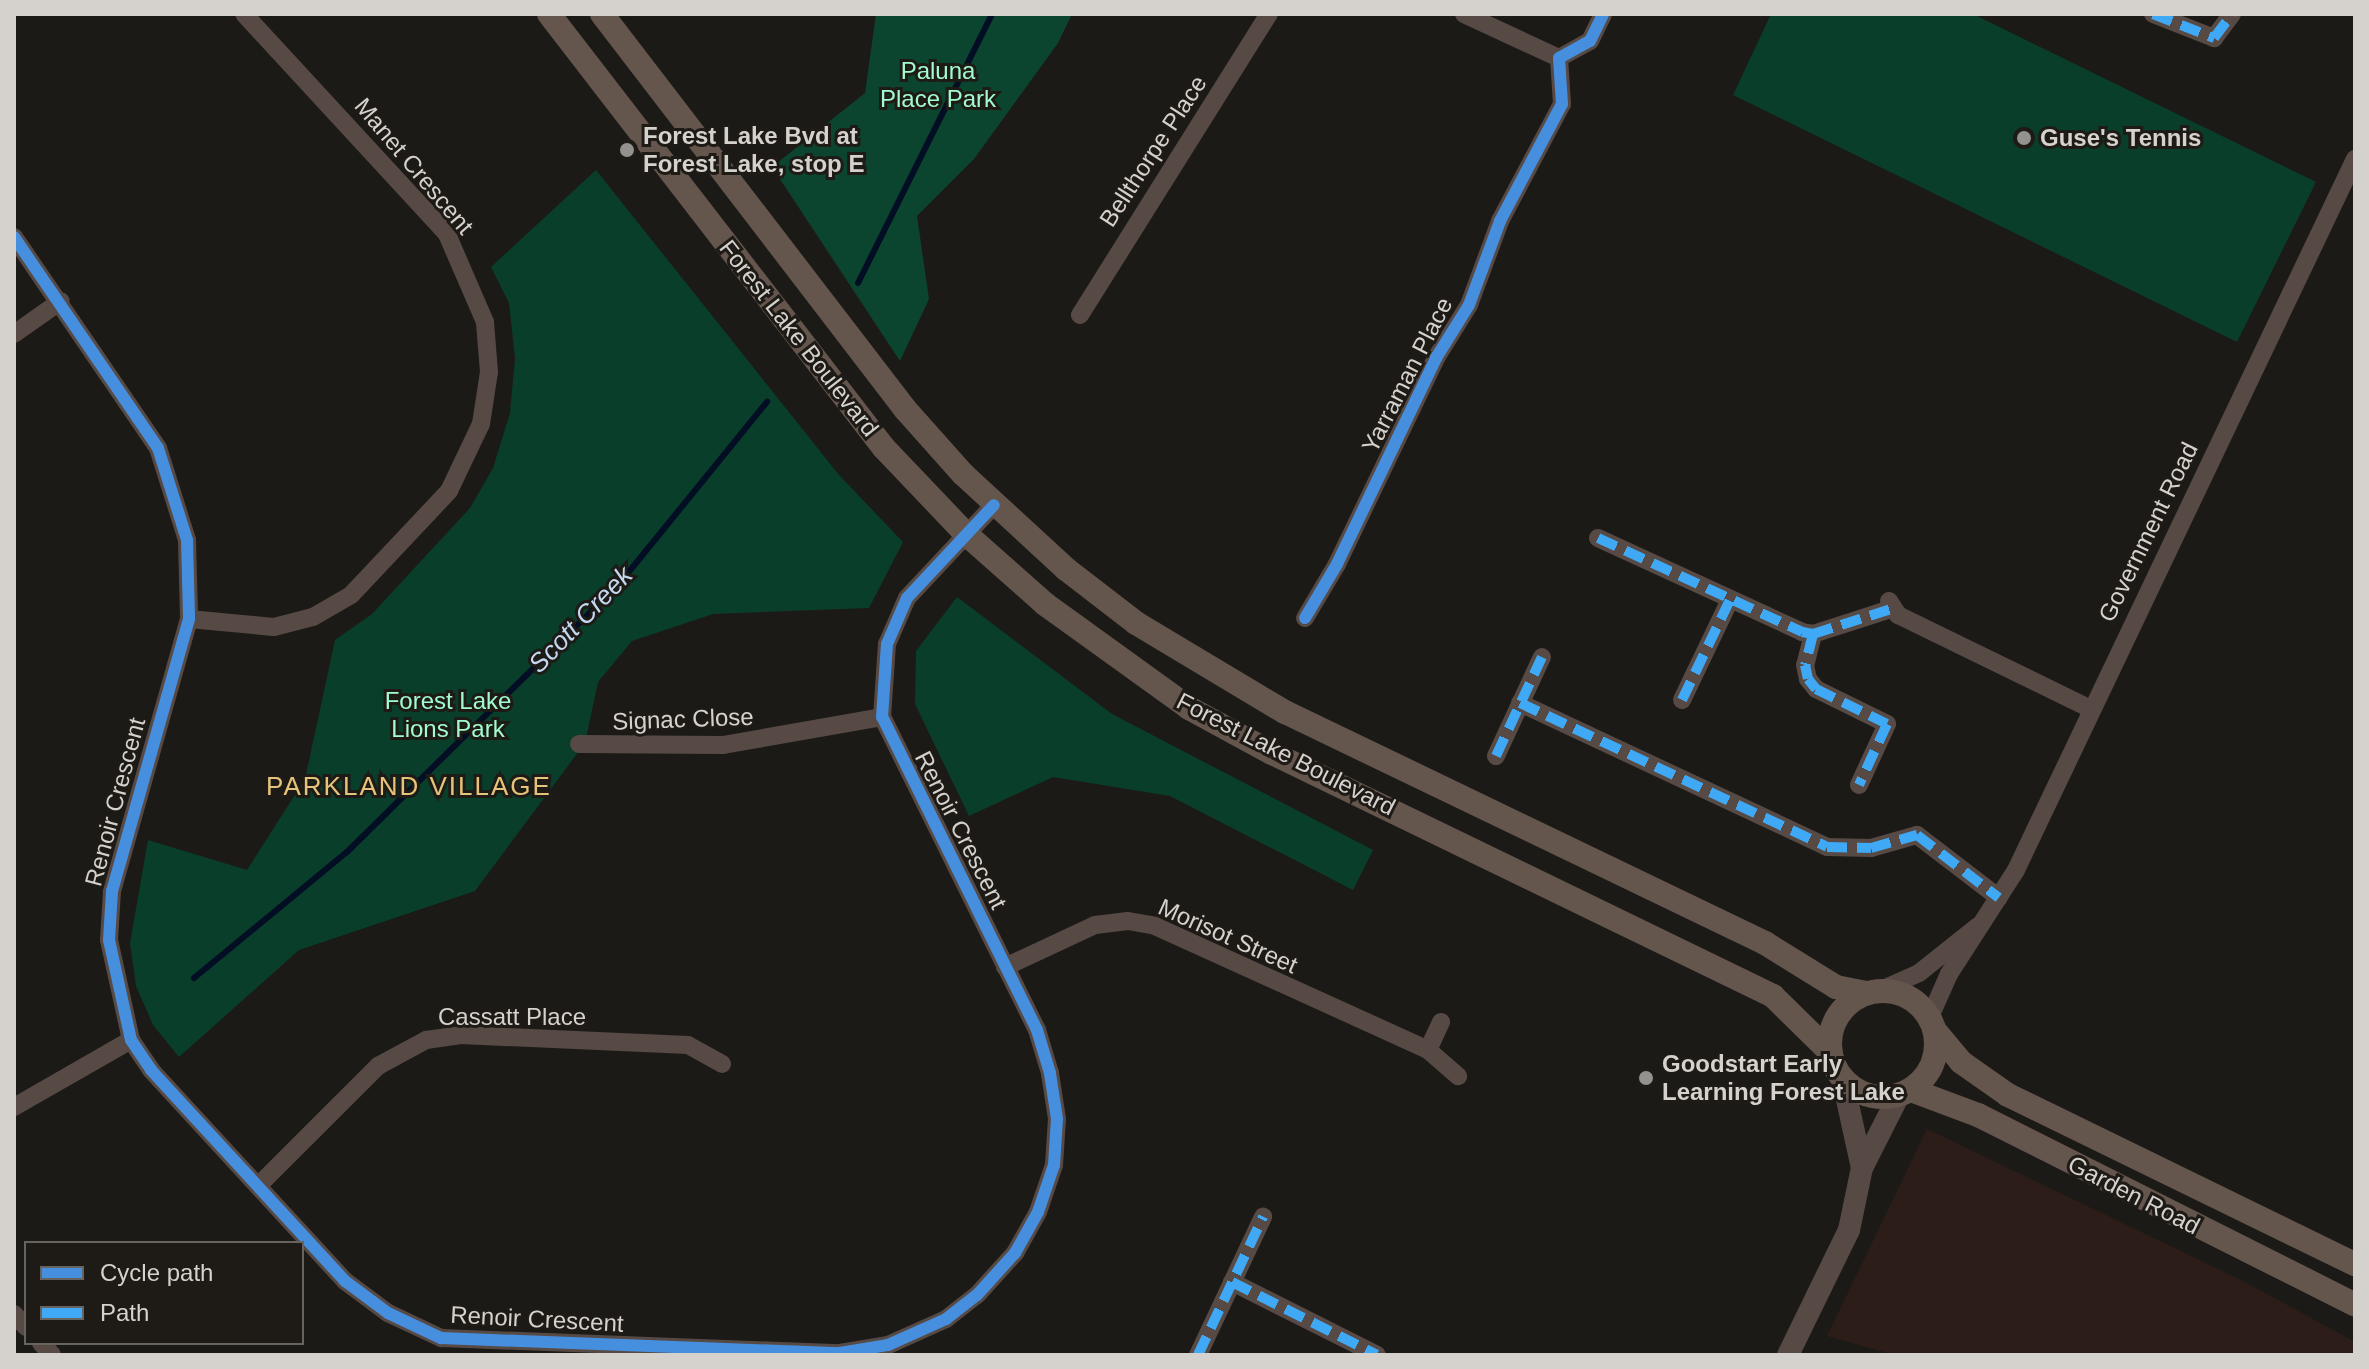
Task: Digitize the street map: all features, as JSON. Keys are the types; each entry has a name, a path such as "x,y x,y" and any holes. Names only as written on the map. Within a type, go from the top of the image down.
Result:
{"main road":[{"name":"Forest Lake Boulevard","path":"549,14 884,448 966,534 1045,604 1189,708 1272,753 1740,976 1792,1012 1831,1053"},
{"name":"Forest Lake Boulevard","path":"602,14 905,409 994,505 1077,578 1215,674 1765,943 1836,987 1874,992"},
{"path":"1874,992 1910,997 1933,1025 1933,1065 1905,1092 1868,1095 1842,1077 1831,1053 1834,1024 1853,1000 1874,992"},
{"name":"Garden Road","path":"1933,1025 1961,1062 2008,1095 2355,1264"},
{"name":"Garden Road","path":"1905,1092 1978,1115 2355,1305"}],"street":[{"name":"Manet Crescent","path":"189,619 274,627 313,617 351,595 449,491 481,424 489,372 485,322 468,273 447,234 244,14"},
{"name":"Bellthorpe Place","path":"1080,315 1269,14"},
{"path":"1464,14 1559,58 1590,41 1603,14"},
{"path":"2153,14 2214,38 2232,14"},
{"name":"Yarraman Place","path":"1305,618 1337,564 1436,358 1469,305 1500,221 1562,104 1559,58"},
{"name":"Government Road","path":"1933,1025 1942,987 1999,898 2355,159"},
{"name":"Renoir Crescent","path":"14,237 137,411 164,461 187,540 189,619 112,891 109,940 131,1040 151,1070 345,1281 439,1347 840,1353 888,1345 946,1319 977,1295 1015,1253 1038,1212 1054,1165 1057,1119 1050,1073 1037,1030 882,717 881,676 895,622 922,579 994,505"},
{"path":"14,334 61,301"},
{"path":"1598,538 1730,600 1813,634 1890,605 2091,709"},
{"path":"1682,700 1730,600"},
{"path":"1813,634 1805,665 1808,679 1816,689 1887,724 1859,785"},
{"path":"1496,756 1542,657"},
{"path":"1520,703 1827,847 1871,848 1917,835 1999,898"},
{"name":"Signac Close","path":"579,744 723,745 882,717"},
{"name":"Morisot Street","path":"1005,967 1095,925 1128,921 1155,926 1428,1050 1458,1076"},
{"name":"Government Road","path":"1874,992 1919,973 1980,925"},
{"path":"1428,1050 1441,1022"},
{"name":"Cassatt Place","path":"258,1186 378,1066 426,1040 461,1035 688,1045 722,1064"},
{"path":"14,1107 131,1040"},
{"path":"1842,1077 1862,1168"},
{"path":"1788,1355 1849,1230 1862,1168 1905,1092"},
{"path":"1198,1355 1263,1217"},
{"path":"1232,1282 1377,1355"}],"shaded area":[{"path":"1927,1129 2239,1279 2355,1342 2355,1355 1895,1355 1827,1336"}],"green space":[{"name":"Paluna Place Park","path":"876,14 1072,14 1058,43 974,159 917,216 929,299 900,361 772,167 865,93"},
{"name":"Guse's Tennis","path":"1771,14 1973,14 2316,182 2237,342 1733,95"},
{"name":"Forest Lake Lions Park","path":"596,170 839,475 903,542 869,608 713,614 632,641 598,682 585,743 475,891 299,950 179,1057 153,1025 136,986 130,943 148,840 247,870 305,779 335,640 372,614 470,508 493,468 510,413 515,358 509,303 491,267"},
{"path":"957,597 1112,714 1373,850 1353,890 1170,796 1053,777 969,816 915,704 916,651"}],"waterway":[{"name":"Scott Creek","path":"858,283 992,14"},
{"name":"Scott Creek","path":"194,978 347,852 619,584 767,402"}],"marked path":[{"path":"2153,14 2214,38 2232,14"},
{"path":"1598,538 1802,632 1813,634 1891,609"},
{"path":"1682,700 1730,600"},
{"path":"1813,634 1805,665 1808,679 1816,689 1887,724 1859,785"},
{"path":"1496,756 1542,657"},
{"path":"1520,703 1827,847 1871,848 1917,835 1999,898"},
{"path":"1198,1355 1263,1217"},
{"path":"1232,1282 1377,1355"}],"cycle path":[{"path":"1305,618 1337,564 1436,358 1469,305 1500,221 1562,104 1559,58 1590,41 1603,14"},
{"path":"14,237 158,448 187,540 189,619 112,891 109,940 131,1040 151,1070 345,1281 388,1313 441,1338 840,1353 888,1345 946,1319 977,1295 1015,1253 1038,1212 1054,1165 1057,1119 1050,1073 1037,1030 882,717 887,644 907,598 994,505"}],"place":[{"name":"Guse's Tennis","path":"2024,138"},
{"name":"Forest Lake Bvd at Forest Lake, stop E","path":"627,150"},
{"name":"Goodstart Early Learning Forest Lake","path":"1646,1078"}],"district":[{"name":"PARKLAND VILLAGE","path":"409,787"}]}
